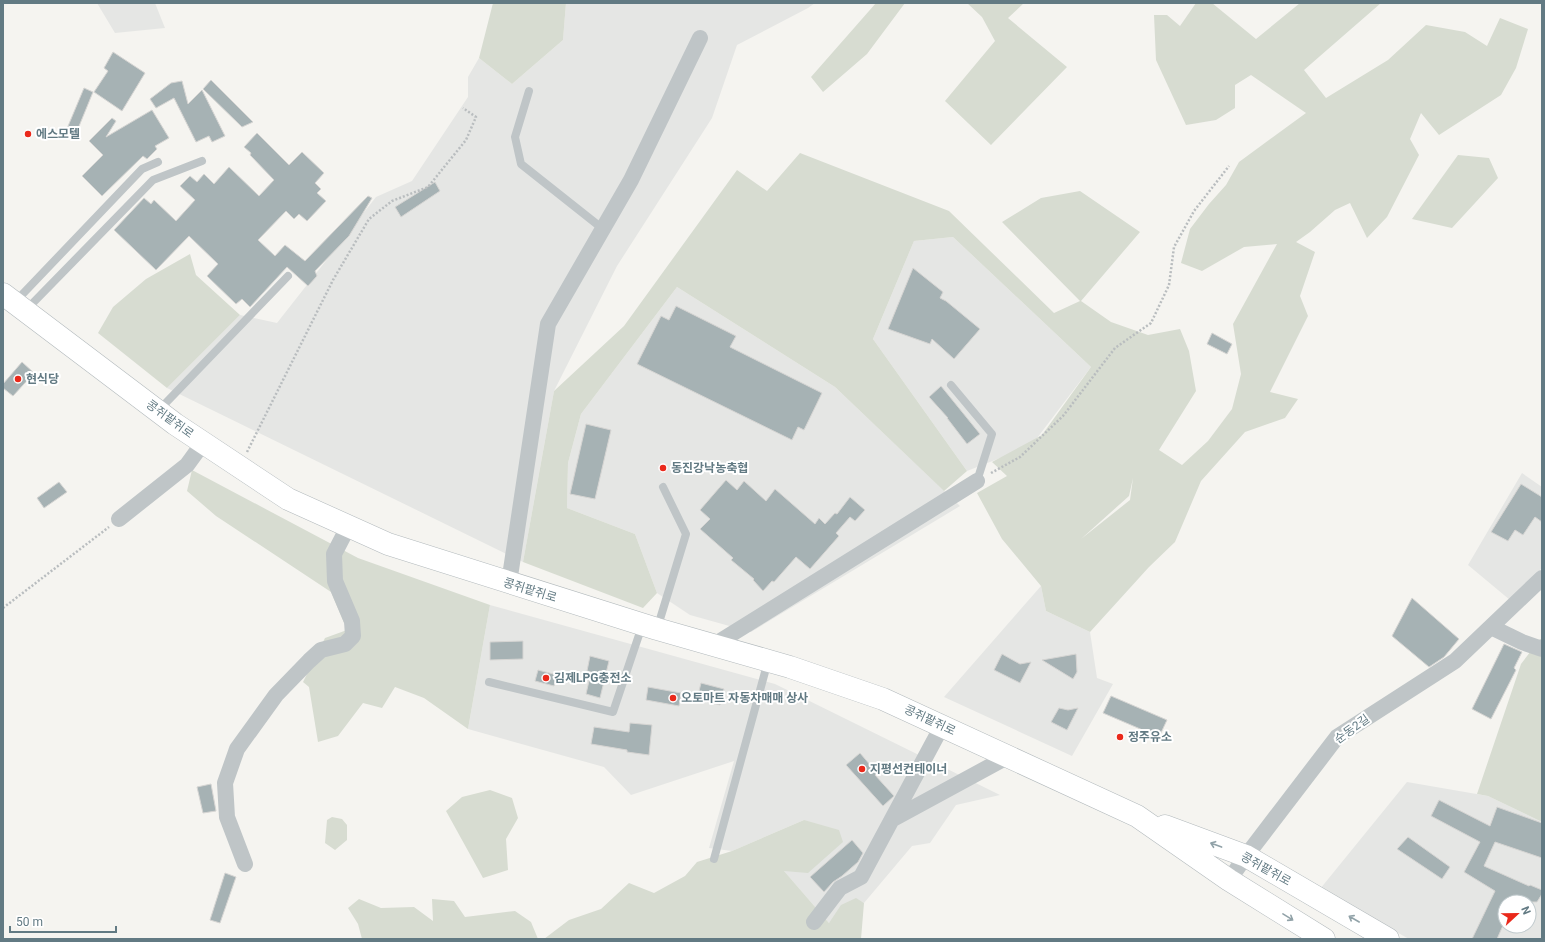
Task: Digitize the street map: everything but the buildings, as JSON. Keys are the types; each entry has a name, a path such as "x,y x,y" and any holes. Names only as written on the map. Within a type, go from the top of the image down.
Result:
{"main road":[{"name":"콩쥐팥쥐로","path":"14,302 158,411 288,500 388,544 650,627 769,660 883,699 1137,816 1246,856 1388,939"},
{"name":"콩쥐팥쥐로","path":"1137,816 1229,880 1324,939"}],"street":[{"path":"509,583 548,324 631,180 700,38"},
{"path":"119,519 187,465 203,443"},
{"path":"714,645 976,480"},
{"path":"245,864 227,816 225,783 237,749 276,695 321,650 344,644 353,636 352,621 335,581 334,561 334,554 348,526"},
{"name":"순동2길","path":"1229,880 1337,736 1455,661 1542,578"},
{"path":"1491,627 1522,642 1542,649"},
{"path":"814,922 840,888 862,877 942,726"},
{"path":"892,819 1009,756"}],"lane":[{"path":"529,91 515,136 521,164 603,229"},
{"path":"14,302 153,180 202,161"},
{"path":"14,302 142,169 158,162"},
{"path":"158,411 288,276"},
{"path":"951,385 992,434 976,480"},
{"path":"489,682 613,712 650,627 686,534 663,487"},
{"path":"714,859 769,660"}],"path":[{"path":"239,467 333,280 369,219 392,201 428,186 466,140 476,117 463,108"},
{"path":"976,480 1020,456 1063,416 1115,348 1151,323 1169,286 1174,247 1194,212 1229,166"},
{"path":"3,608 119,519"}],"shaded area":[{"path":"97,3 155,3 165,28 115,33"},
{"path":"493,3 566,3 563,40 512,84 479,58"},
{"path":"566,3 815,3 737,45 712,118 617,266 554,391 523,562 167,388 240,315 277,323 376,197 412,181 468,97 468,77 479,58 512,84 563,40"},
{"path":"876,3 905,3 867,54 823,92 811,77"},
{"path":"967,3 1024,3 1008,18 1067,67 991,145 945,101 995,41 982,17"},
{"path":"1196,3 1212,3 1256,39 1300,3 1381,3 1304,70 1326,98 1388,60 1426,25 1465,32 1487,46 1500,18 1528,29 1516,68 1501,95 1439,135 1421,113 1410,139 1419,155 1387,217 1367,238 1350,203 1335,210 1296,242 1315,252 1300,296 1308,316 1270,392 1298,399 1285,418 1245,432 1201,481 1175,542 1149,567 1090,632 1046,611 1041,586 1002,539 977,493 1007,476 992,462 1042,435 1091,367 953,237 914,241 873,339 967,471 944,491 835,387 677,287 581,414 568,463 567,508 635,534 657,593 643,608 523,562 554,391 624,326 737,170 767,191 800,153 949,211 1054,313 1080,301 1002,222 1041,198 1080,191 1140,232 1081,301 1111,322 1148,335 1180,329 1189,351 1196,391 1159,450 1182,465 1208,441 1232,409 1241,374 1233,324 1277,244 1244,247 1202,271 1181,263 1190,229 1226,185 1239,162 1306,113 1251,75 1235,85 1235,108 1216,120 1186,125 1156,60 1154,15 1167,15 1180,26","holes":["1133,478 1130,500 1081,539 1129,496"]},
{"path":"1458,155 1489,158 1498,178 1452,228 1412,219"},
{"path":"953,237 1091,367 1031,446 967,471 873,339 914,241"},
{"path":"190,254 196,275 240,315 167,388 98,333 113,307 146,279"},
{"path":"677,287 835,387 960,506 751,632 690,615 657,593 635,534 567,508 568,463 581,414"},
{"path":"192,470 358,558 490,605 468,729 424,698 395,687 382,708 363,703 338,736 318,742 309,687 303,682 325,638 347,630 331,592 216,516 187,491"},
{"path":"1522,473 1542,487 1542,568 1510,600 1468,565"},
{"path":"1041,586 1046,611 1090,632 1097,678 1113,684 1072,756 944,697"},
{"path":"490,605 775,684 1000,795 956,805 930,843 912,846 864,903 856,899 829,923 783,870 804,820 732,851 709,848 734,761 631,795 604,767 468,729"},
{"path":"1540,639 1542,639 1542,822 1488,796 1477,794 1521,664"},
{"path":"1407,782 1488,796 1542,822 1542,939 1409,939 1320,889"},
{"path":"490,790 512,798 518,818 506,839 508,870 483,878 446,811 462,797"},
{"path":"332,817 342,819 347,825 347,840 335,850 325,843 327,820"},
{"path":"804,820 839,830 843,842 808,873 784,871 829,923 841,905 856,898 864,903 861,939 544,939 569,920 601,909 629,883 654,893 685,876 697,862 732,851"},
{"path":"359,899 381,908 414,907 433,921 432,899 454,901 465,917 515,911 531,922 538,939 362,939 358,924 348,908"}],"place":[{"name":"에스모텔","path":"28,134"},
{"name":"현식당","path":"18,379"},
{"name":"동진강낙농축협","path":"663,468"},
{"name":"김제LPG충전소","path":"546,678"},
{"name":"오토마트 자동차매매 상사","path":"673,698"},
{"name":"정주유소","path":"1120,737"},
{"name":"지평선컨테이너","path":"862,769"}]}
